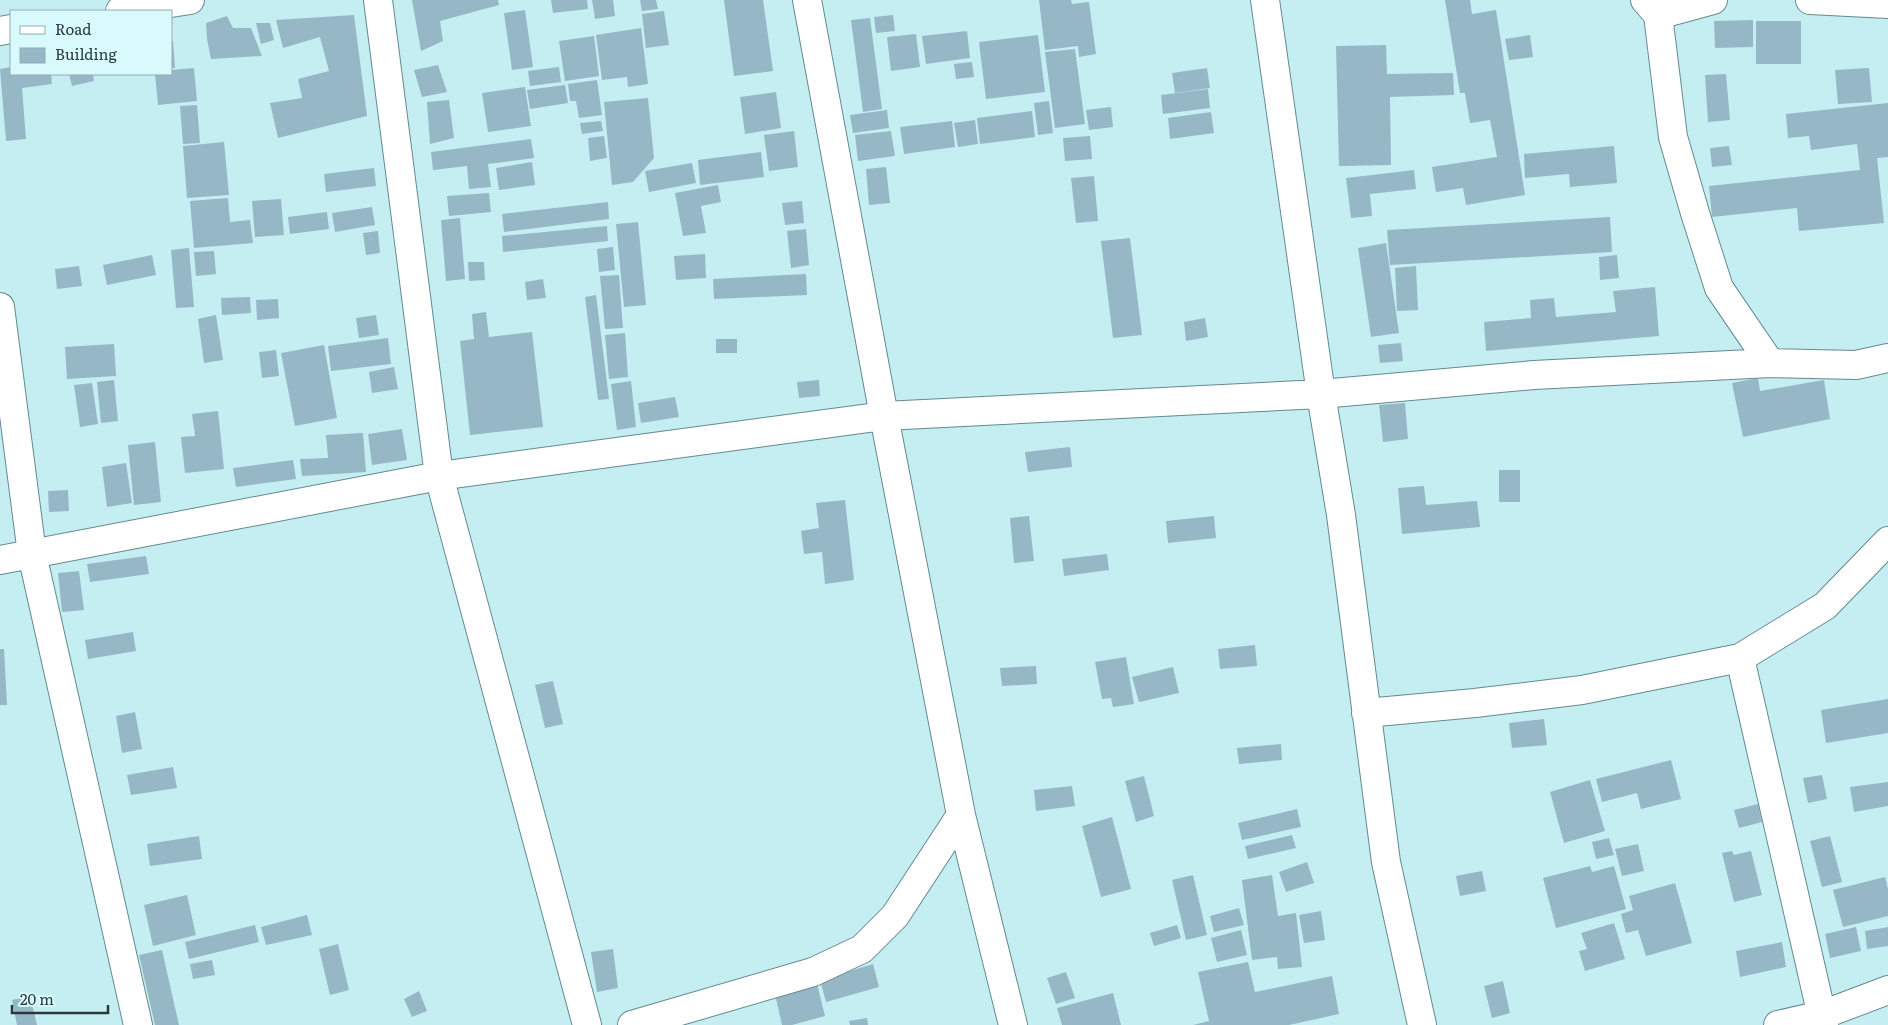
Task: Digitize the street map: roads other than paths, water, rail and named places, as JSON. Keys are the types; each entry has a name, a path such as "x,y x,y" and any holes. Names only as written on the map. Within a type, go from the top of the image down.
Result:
{"street":[{"path":"126,10 190,0"},
{"path":"378,0 439,476 587,1025"},
{"path":"807,0 884,416 961,815 1013,1025"},
{"path":"1265,0 1321,394 1342,515 1386,862 1422,1025"},
{"path":"1713,0 1652,8 1673,137 1719,288 1770,363"},
{"path":"1810,0 1888,4"},
{"path":"0,307 32,554 138,1025"},
{"path":"0,560 439,476 884,416 1321,394 1534,375 1770,363 1856,365 1888,358"},
{"path":"1366,712 1475,703 1582,690 1740,658 1826,606 1888,540"},
{"path":"1740,658 1823,1020"},
{"path":"632,1025 813,972 862,949 896,916 961,815"},
{"path":"1778,1025 1823,1020 1888,990"}]}
